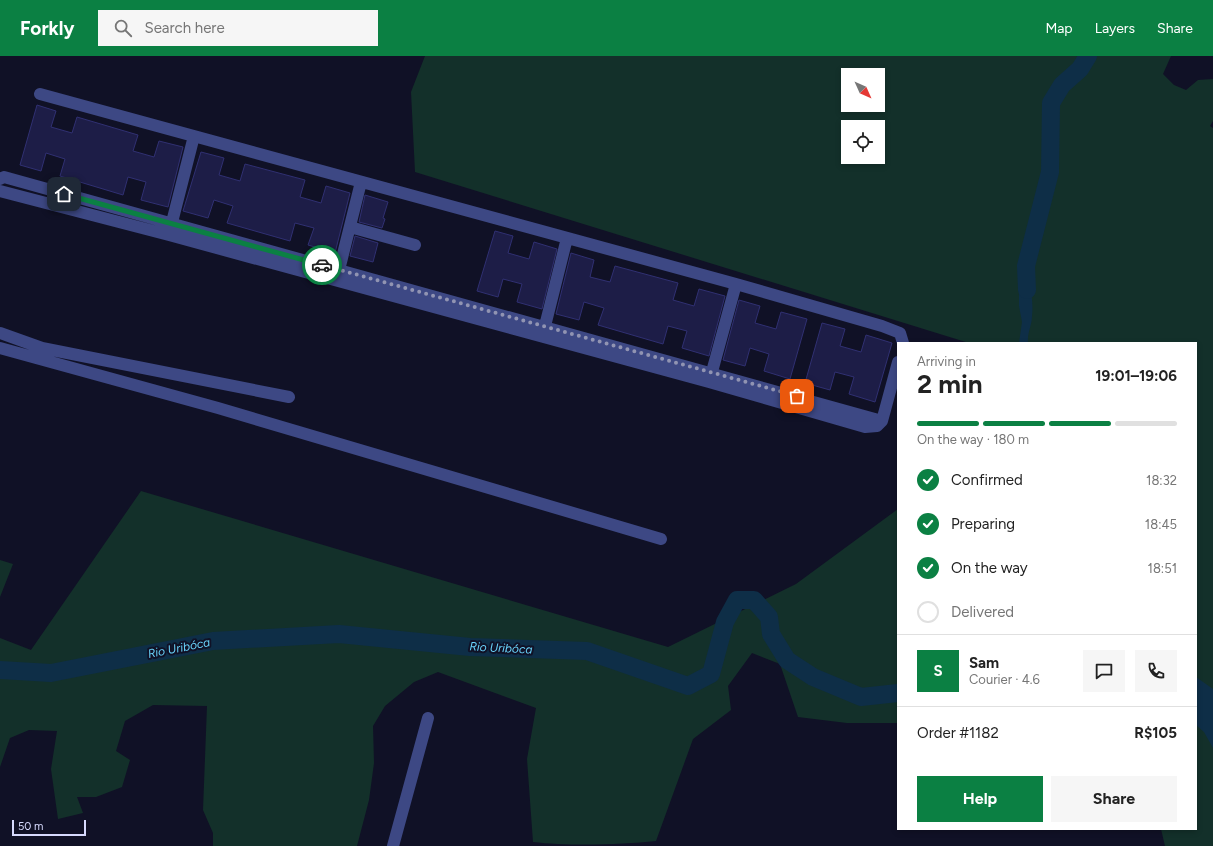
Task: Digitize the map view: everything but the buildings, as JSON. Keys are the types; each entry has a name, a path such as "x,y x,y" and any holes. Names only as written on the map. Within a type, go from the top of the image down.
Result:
{"street":[{"path":"40,94 736,284 889,328 900,333 903,342"},
{"path":"170,230 194,136"},
{"path":"0,179 4,177 170,230"},
{"path":"338,275 361,182"},
{"path":"0,191 170,230 338,275 710,377 865,427 877,426 882,421 897,366"},
{"path":"350,227 415,245"},
{"path":"543,331 567,238"},
{"path":"710,377 736,284"},
{"path":"0,333 42,348 289,397"},
{"path":"0,348 218,408 661,539"},
{"path":"393,846 428,718"}],"green space":[{"path":"425,56 1171,56 1163,74 1174,85 1186,90 1198,80 1213,79 1213,121 1210,126 1213,128 1213,846 1165,846 1161,830 1197,830 1197,342 966,342 415,172 411,92"},
{"path":"141,491 668,647 796,584 897,510 897,723 847,723 798,717 780,664 752,653 728,686 731,710 693,739 656,841 594,844 533,842 527,759 536,708 438,672 414,682 385,706 373,726 374,763 369,800 357,846 213,846 213,833 203,810 207,706 153,705 125,721 116,751 130,760 122,787 96,797 77,797 83,813 58,819 51,769 57,731 29,730 10,738 0,767 0,638 31,650"},
{"path":"0,560 13,564 0,597"}],"water":[{"path":"1026,266 1032,297 1032,319 1028,342 1019,342 1022,322 1019,306 1019,290"},
{"path":"1197,678 1213,689 1213,748 1204,732 1197,726"}],"waterway":[{"path":"1027,290 1026,266 1050,172 1051,103 1062,85 1080,69 1088,56"},
{"name":"Rio Uribóca","path":"0,670 51,673 213,641 339,634 470,647 587,651 688,686 711,674 725,622 737,600 754,600 769,617 771,634 787,660 813,677 861,697 897,693"}],"way so far":[{"path":"322,265 797,396"}],"route":[{"path":"64,194 322,265"}]}
